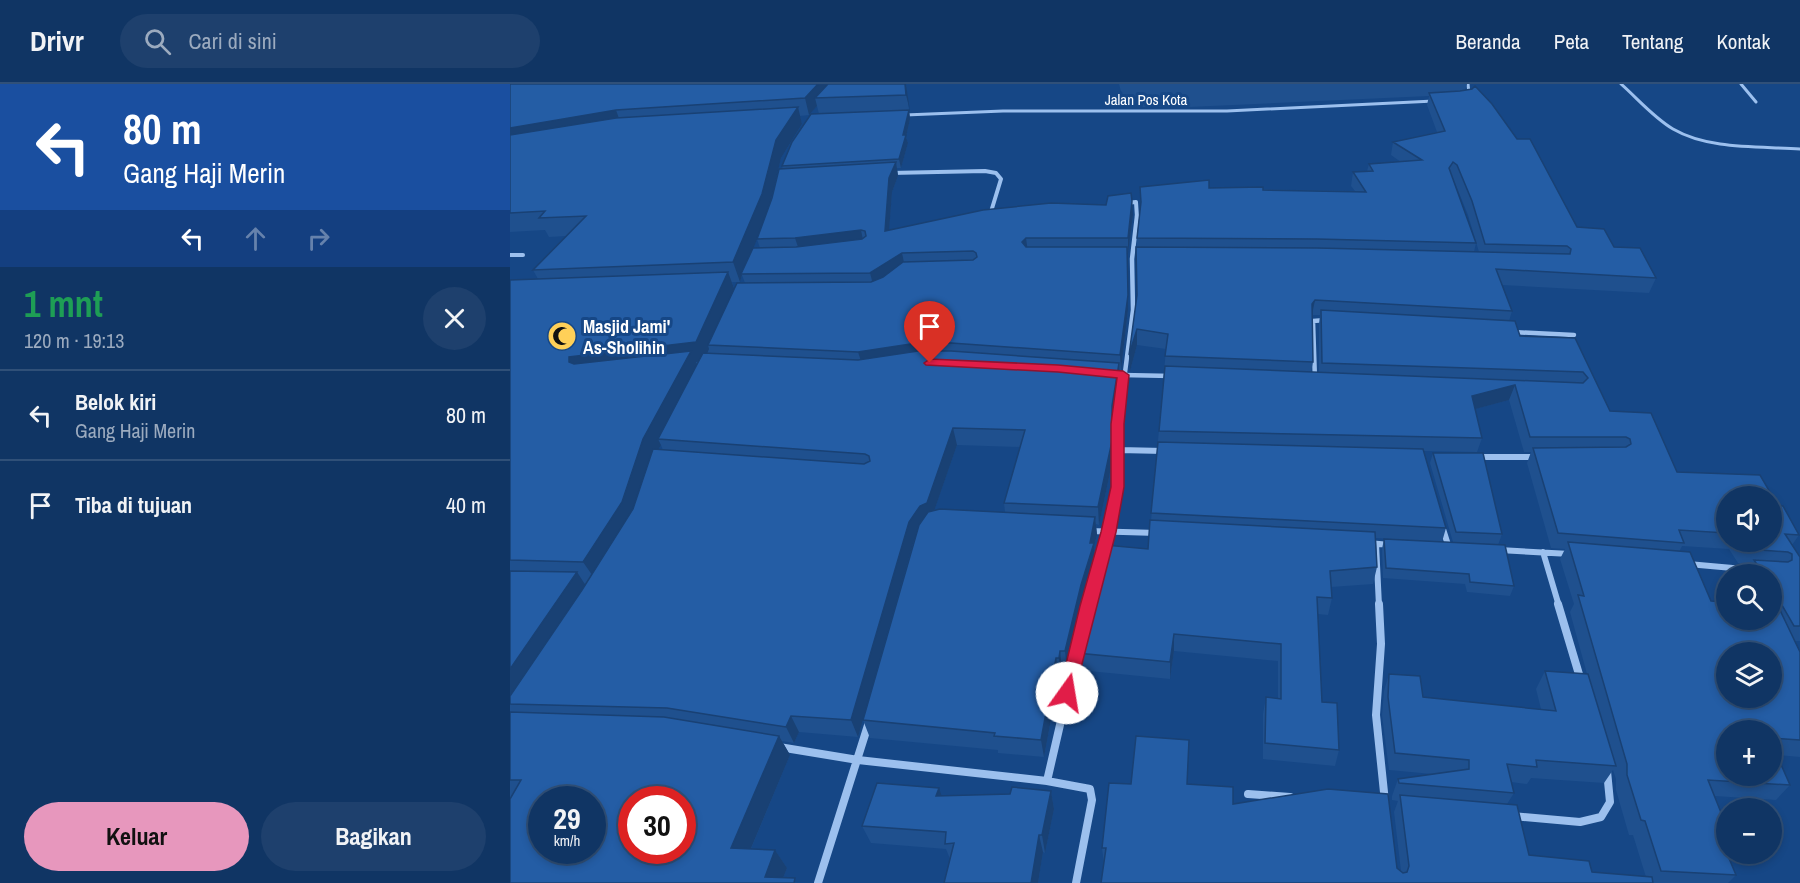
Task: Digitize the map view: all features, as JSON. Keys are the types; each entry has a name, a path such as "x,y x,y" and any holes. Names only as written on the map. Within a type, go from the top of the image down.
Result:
{"street":[{"path":"885,173 986,171 996,173 1001,179 988,221 999,219"},
{"path":"1047,781 1088,606 1109,532 1118,487 1118,424 1133,310 1132,259 1137,229 1136,202 1124,203"},
{"path":"1121,259 1143,259"},
{"path":"1315,381 1313,321 1328,320"},
{"path":"1503,331 1574,335"},
{"path":"1112,374 1181,377"},
{"path":"1304,381 1327,381"},
{"path":"1119,450 1177,452"},
{"path":"1474,457 1541,457"},
{"path":"1439,514 1449,548"},
{"path":"1085,531 1162,533"},
{"path":"1364,543 1397,545"},
{"path":"1376,544 1382,644 1376,715 1386,816"},
{"path":"1438,548 1461,549"},
{"path":"1496,550 1578,555"},
{"path":"1543,552 1583,690"},
{"path":"1683,564 1716,567"},
{"path":"818,883 871,714"},
{"path":"768,745 858,760 1088,787 1092,800 1076,883"},
{"path":"1500,815 1581,822 1601,818 1610,804 1611,794 1610,781 1603,758"},
{"path":"1248,794 1305,798"},
{"path":"1373,803 1396,805"}],"lane":[{"path":"1468,84 1468,98"},
{"path":"1621,84 1673,129 1684,135 1702,140 1800,149"},
{"path":"1741,84 1756,102"},
{"name":"Jalan Pos Kota","path":"900,115 1003,111 1227,111 1444,101"},
{"path":"510,255 523,255"}],"building":[{"path":"510,84 818,84 805,98 616,110 510,128"},
{"path":"828,84 905,84 906,95 815,98"},
{"path":"1475,86 1492,104 1517,139 1530,139 1577,227 1604,229 1614,247 1640,248 1656,278 1496,269 1512,311 1315,300 1312,304 1313,362 1165,356 1168,334 1137,329 1129,355 1137,295 1136,247 1317,248 1570,254 1571,249 1567,246 1485,244 1472,201 1457,165 1453,162 1449,168 1476,243 1137,238 1141,202 1140,187 1209,180 1209,188 1263,187 1263,190 1366,192 1353,172 1373,171 1369,164 1422,160 1393,142 1445,131 1429,93 1460,91 1472,89"},
{"path":"798,107 776,140 762,194 733,262 533,270 586,216 539,218 545,211 510,213 510,135 616,118"},
{"path":"909,110 903,135 906,135 899,159 782,166 792,142 811,114"},
{"path":"896,162 889,178 885,231 983,210 1051,203 1106,205 1108,196 1131,193 1128,238 1026,238 1022,242 1026,247 1127,247 1128,295 1120,355 951,343 917,343 858,352 708,345 737,283 871,282 883,277 903,262 973,260 977,257 973,251 902,253 870,273 741,274 753,248 796,247 862,239 866,236 865,231 861,230 795,238 757,239 772,198 779,169"},
{"path":"728,272 696,342 569,357 569,362 574,364 691,351 643,439 622,502 583,562 510,560 510,280"},
{"path":"1321,310 1515,321 1520,336 1575,338 1610,411 1651,413 1677,472 1760,475 1766,486 1716,486 1716,532 1679,530 1684,543 1558,533 1533,448 1626,447 1631,444 1630,439 1626,437 1530,437 1515,385 1472,396 1482,438 1159,431 1165,366 1583,383 1588,378 1583,372 1322,363"},
{"path":"918,351 951,351 1119,363 1112,406 1112,441 1098,507 1004,503 1025,430 953,428 927,503 920,506 909,522 851,720 791,716 786,727 667,708 510,704 510,696 582,590 633,509 653,449 864,464 870,461 869,456 865,454 658,439 703,353 858,360"},
{"path":"1158,442 1423,449 1446,528 1151,513"},
{"path":"1433,453 1483,453 1502,534 1456,532"},
{"path":"1782,506 1799,535 1785,534 1800,557 1800,626 1794,626 1782,605 1782,564 1757,564 1754,560 1788,562 1792,560 1792,554 1782,552"},
{"path":"940,509 1095,517 1090,543 1094,543 1065,651 1060,651 1059,658 1056,658 1041,740 994,736 995,733 863,720 919,525 928,512"},
{"path":"1150,520 1375,532 1377,567 1330,571 1332,598 1317,597 1322,702 1337,703 1339,750 1265,743 1266,697 1281,699 1281,644 1174,634 1170,662 1077,653 1105,545 1148,549"},
{"path":"1384,539 1505,545 1514,586 1470,582 1469,574 1386,568"},
{"path":"1568,542 1690,552 1711,601 1716,601 1716,630 1782,630 1782,614 1800,652 1800,740 1782,739 1782,720 1716,720 1716,780 1708,780 1716,800 1716,864 1731,864 1736,875 1661,871 1645,821 1641,820 1627,775 1627,764 1578,595 1584,596"},
{"path":"510,571 577,572 510,669"},
{"path":"1545,671 1588,674 1616,766 1536,760 1537,767 1507,764 1514,793 1399,783 1398,779 1469,769 1469,760 1395,753 1388,697 1389,674 1420,676 1423,697 1556,711"},
{"path":"510,712 664,717 779,736 731,848 775,850 765,877 795,878 794,883 510,883 510,799 521,780 510,780"},
{"path":"1136,736 1189,740 1187,784 1233,787 1233,804 1328,789 1388,794 1397,868 1403,873 1407,872 1409,866 1400,795 1517,805 1529,855 1589,861 1592,872 1652,877 1653,883 1101,883 1106,848 1102,848 1109,783 1131,784"},
{"path":"1782,767 1790,785 1782,785"},
{"path":"877,783 939,788 936,796 1010,794 1012,787 1051,791 1042,835 1039,835 1031,883 944,883 954,843 945,844 946,832 862,826"}],"place":[{"name":"Masjid Jami' As-Sholihin","path":"562,336"}],"route":[{"path":"930,363 1058,368 1123,375 1118,424 1118,487 1109,532 1067,693"}]}
